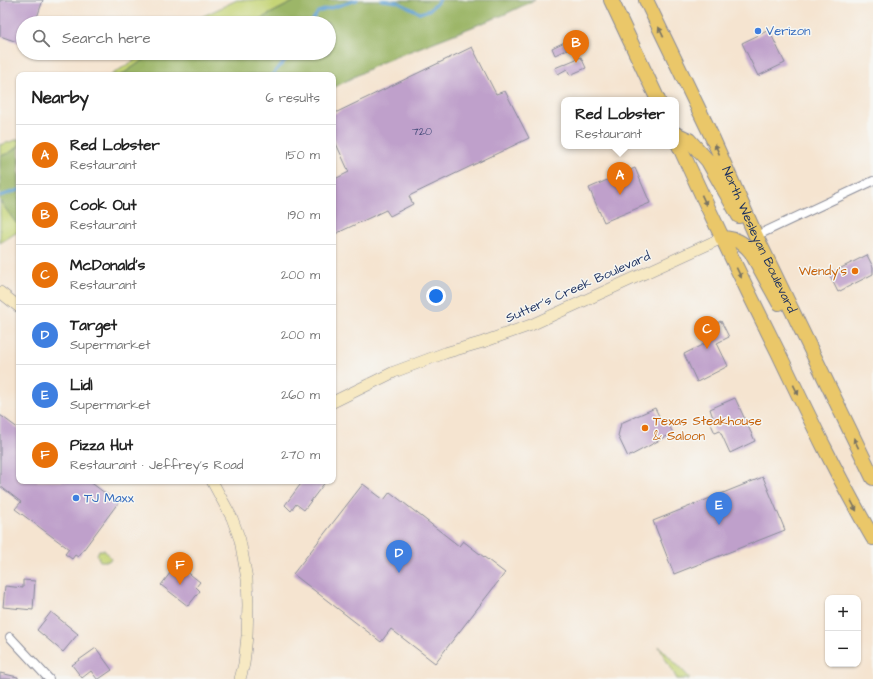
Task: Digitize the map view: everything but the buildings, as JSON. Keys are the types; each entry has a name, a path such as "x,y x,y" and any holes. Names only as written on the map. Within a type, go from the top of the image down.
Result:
{"highway":[{"path":"611,0 657,97"},
{"name":"North Wesleyan Boulevard","path":"646,0 713,139 756,236 873,478"},
{"path":"679,135 689,140 708,161 742,222 749,231 756,236"},
{"path":"679,145 722,238 831,462 873,538"},
{"path":"722,238 738,241 746,246 751,252 784,311 796,338 802,344 811,348"}],"street":[{"path":"756,236 873,181"},
{"name":"Sutter's Creek Boulevard","path":"336,401 394,372 445,353 483,342 531,325 722,238"},
{"path":"0,292 16,305"},
{"path":"214,484 232,518 240,540 247,579 247,636 244,664 240,679"},
{"path":"10,637 49,679"}],"green space":[{"path":"237,0 297,0 266,16 203,16"},
{"path":"297,0 535,0 503,15 380,63 336,86 336,72 126,72 144,60 336,60 336,16 266,16"},
{"path":"135,60 144,60 126,72 116,72"},
{"path":"16,140 16,148 9,153 0,156 0,145"},
{"path":"16,148 16,223 0,201 0,156 9,153"},
{"path":"0,201 16,223 16,233 0,243"},
{"path":"99,550 104,550 111,558 109,561 100,561 97,555"},
{"path":"659,646 689,677 689,679 677,679"}],"waterway":[{"path":"315,16 318,12 357,0"},
{"path":"381,0 398,2 420,13 429,10 440,0"},
{"path":"275,72 286,60"},
{"path":"0,196 16,191"}],"place":[{"name":"Verizon","path":"758,31"},
{"name":"Cook Out","path":"576,63"},
{"name":"Red Lobster","path":"620,195"},
{"name":"Wendy's","path":"855,271"},
{"name":"McDonald's","path":"707,349"},
{"name":"Texas Steakhouse & Saloon","path":"645,428"},
{"name":"TJ Maxx","path":"76,498"},
{"name":"Lidl","path":"719,525"},
{"name":"Target","path":"399,573"},
{"name":"Pizza Hut","path":"180,585"}]}
